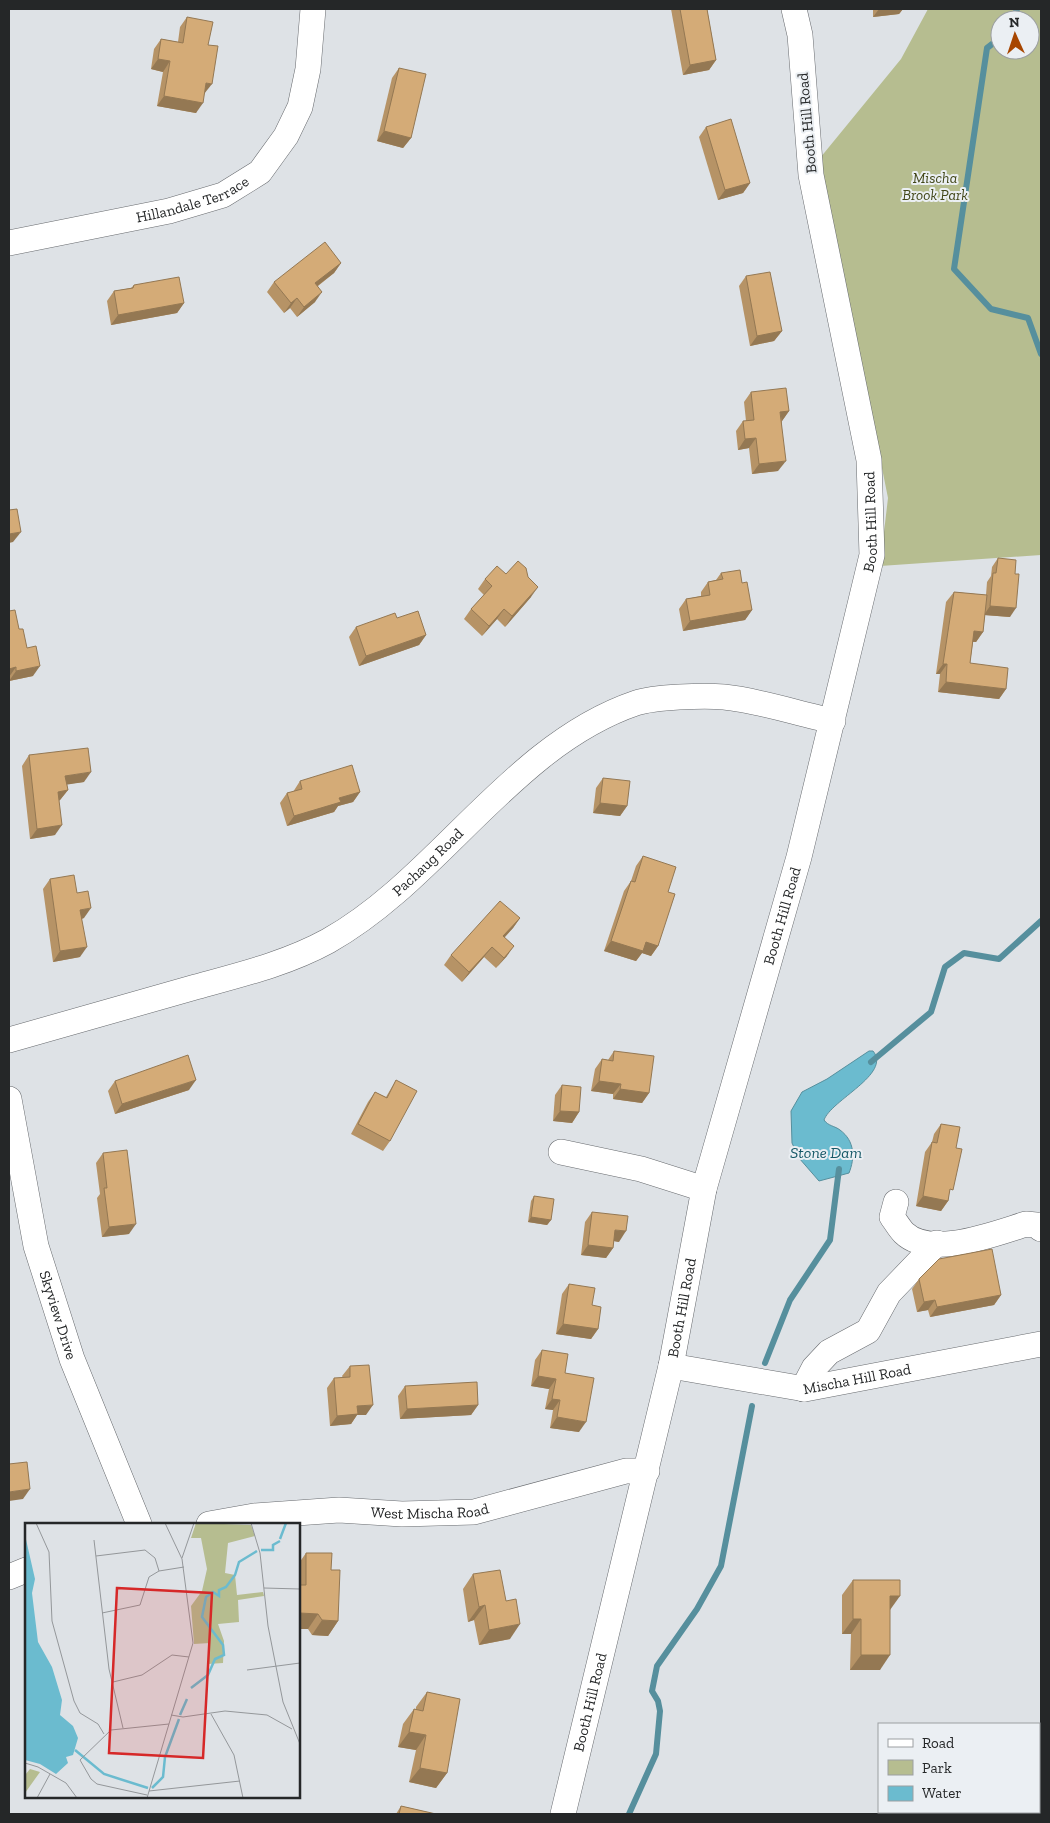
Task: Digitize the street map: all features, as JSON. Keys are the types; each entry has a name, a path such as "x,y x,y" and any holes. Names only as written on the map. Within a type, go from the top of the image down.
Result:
{"street":[{"name":"Hillandale Terrace","path":"9,244 169,211 223,195 260,172 286,136 300,107 308,69 313,9"},
{"name":"Booth Hill Road","path":"563,1814 671,1366 704,1189 800,858 872,555 868,460 811,175 800,35 794,9"},
{"name":"Pachaug Road","path":"9,1040 282,962 328,941 355,924 392,894 513,783 562,741 603,716 638,702 723,697 833,721"},
{"name":"Skyview Drive","path":"9,1099 36,1246 72,1359 138,1523"},
{"path":"561,1152 641,1169 704,1189"},
{"path":"896,1202 892,1217 905,1234 925,1242 958,1244 1026,1224 1036,1225 1041,1229"},
{"path":"803,1389 814,1368 829,1352 868,1331 890,1293 937,1243"},
{"name":"Mischa Hill Road","path":"671,1366 803,1389 1041,1344"},
{"name":"West Mischa Road","path":"215,1523 254,1516 339,1510 402,1514 474,1512 626,1471 647,1471"},
{"path":"9,1578 25,1570"}],"green space":[{"name":"Mischa Brook Park","path":"928,9 1041,9 1041,555 880,566 888,498 820,158 901,59"}],"water":[{"name":"Stone Dam","path":"869,1051 873,1051 877,1060 874,1069 868,1078 829,1112 824,1120 827,1124 840,1130 849,1139 853,1156 849,1173 819,1181 799,1158 792,1143 791,1111 802,1092 827,1079"}],"building":[{"path":"680,9 707,9 716,60 690,65"},
{"path":"187,17 213,22 208,45 218,46 212,84 206,83 203,103 164,96 170,61 158,59 161,39 183,43"},
{"path":"399,68 426,74 411,138 384,131"},
{"path":"731,119 750,183 725,190 706,127"},
{"path":"325,242 341,263 315,283 322,292 304,307 297,298 291,303 274,282"},
{"path":"770,272 782,331 757,336 746,276"},
{"path":"179,277 184,303 118,315 114,291 133,288 134,285"},
{"path":"786,388 789,411 780,412 786,461 759,464 756,438 745,439 743,421 754,420 751,392"},
{"path":"17,509 21,532 9,534 9,510"},
{"path":"998,558 1016,560 1015,574 1019,574 1016,608 990,606 993,573 996,573"},
{"path":"518,561 526,568 528,577 538,587 512,616 504,609 489,626 471,609 492,586 485,579 497,566 506,574"},
{"path":"740,570 742,583 747,582 752,610 690,621 686,599 710,595 708,582 723,579 721,573"},
{"path":"954,592 987,595 983,632 974,631 970,663 1008,668 1006,689 946,682 947,664 943,664"},
{"path":"15,610 19,629 23,629 27,648 36,646 40,666 16,671 16,667 9,669 9,611"},
{"path":"418,611 426,635 366,656 356,627 395,613 397,618"},
{"path":"88,748 91,772 65,776 68,790 58,792 62,825 37,829 29,755"},
{"path":"352,765 360,792 339,798 341,802 294,816 287,793 302,789 300,781"},
{"path":"603,778 630,781 627,806 600,803"},
{"path":"643,856 676,867 668,892 675,894 658,946 646,942 643,951 611,941 631,881 635,882"},
{"path":"74,875 77,893 88,891 91,908 80,910 87,947 60,951 50,879"},
{"path":"500,901 520,918 503,936 514,946 504,958 492,947 469,972 451,955"},
{"path":"614,1051 654,1056 649,1093 620,1089 621,1084 599,1081 602,1059 613,1061"},
{"path":"188,1055 196,1080 122,1104 115,1081"},
{"path":"396,1080 417,1091 390,1141 358,1124 375,1092 387,1098"},
{"path":"562,1085 581,1087 579,1112 560,1111"},
{"path":"941,1124 960,1127 956,1148 962,1149 953,1190 950,1189 948,1201 923,1196 932,1142 937,1143"},
{"path":"127,1150 136,1224 109,1227 104,1188 107,1188 103,1153"},
{"path":"534,1196 554,1199 551,1220 531,1217"},
{"path":"592,1212 628,1216 626,1231 615,1230 613,1248 588,1245"},
{"path":"992,1249 1001,1295 937,1307 935,1300 924,1302 919,1279 939,1259"},
{"path":"569,1284 595,1288 592,1305 601,1307 598,1329 563,1324"},
{"path":"542,1350 568,1354 565,1373 594,1378 586,1422 557,1417 560,1400 552,1399 556,1379 538,1376"},
{"path":"369,1365 373,1405 357,1406 358,1414 337,1416 334,1378 350,1377 350,1366"},
{"path":"477,1382 478,1405 407,1409 405,1386"},
{"path":"27,1462 30,1489 9,1492 9,1464"},
{"path":"306,1553 332,1553 331,1570 340,1570 338,1621 322,1620 318,1614 300,1613 300,1585 306,1585"},
{"path":"500,1570 506,1601 516,1599 520,1624 489,1630 485,1605 479,1607 473,1574"},
{"path":"853,1580 900,1580 900,1596 890,1596 890,1655 861,1655 861,1619 853,1619"},
{"path":"427,1692 460,1699 447,1773 420,1768 426,1735 409,1732 414,1709 423,1711"},
{"path":"401,1806 436,1814 399,1814"}],"waterway":[{"path":"990,46 987,48 954,269 991,309 1028,318 1041,354"},
{"path":"871,1062 931,1012 945,967 964,953 999,959 1041,921"},
{"path":"765,1363 790,1300 830,1240 839,1169"},
{"path":"629,1814 656,1754 660,1711 658,1701 652,1691 657,1666 697,1609 721,1566 752,1406"}]}
